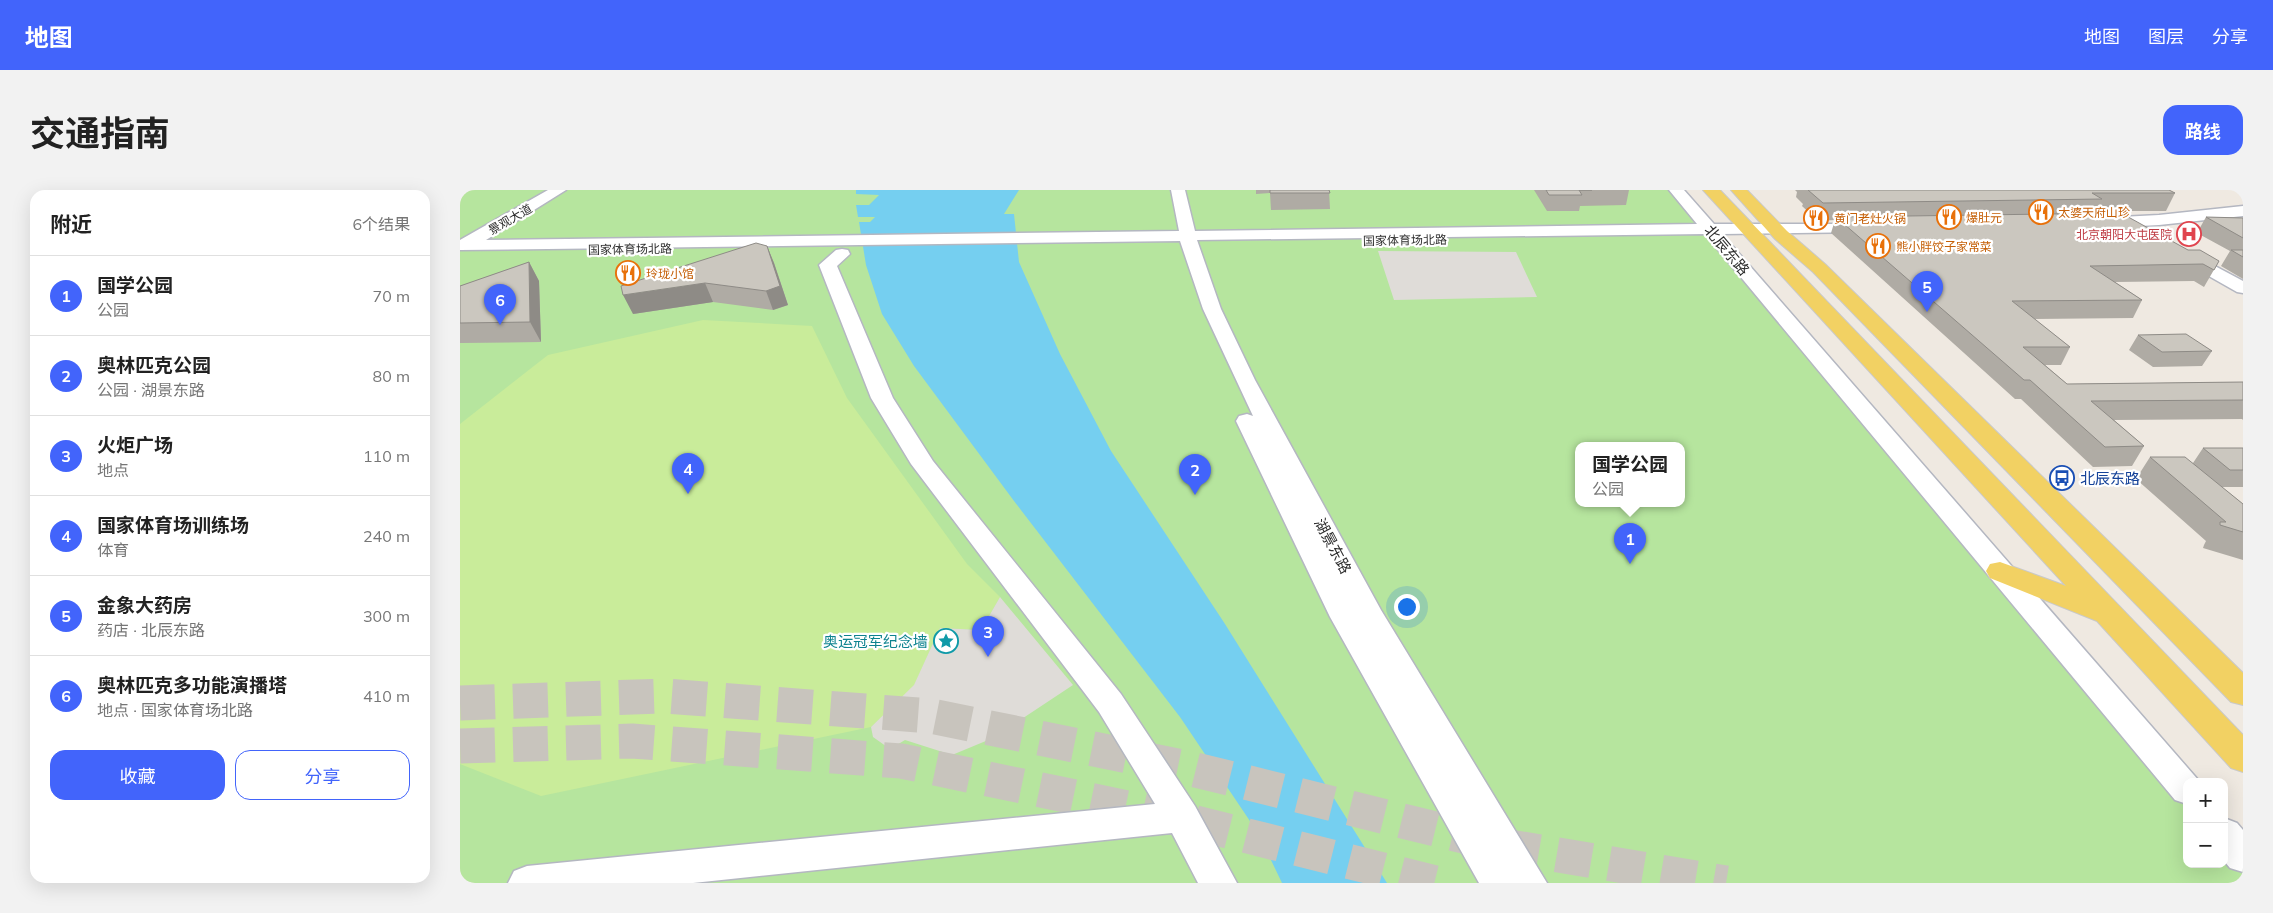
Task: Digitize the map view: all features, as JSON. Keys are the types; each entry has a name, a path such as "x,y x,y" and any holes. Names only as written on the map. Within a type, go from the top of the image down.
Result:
{"main road":[{"name":"北辰东路","path":"1711,190 1765,231 1819,268 2243,693"},
{"name":"北辰东路","path":"1739,190 1765,231 2107,614 2243,758"},
{"path":"2000,571 2107,614"}],"street":[{"name":"景观大道","path":"461,247 559,190"},
{"name":"湖景东路","path":"1165,190 1170,221 1182,239 1244,380 1367,611 1528,883"},
{"name":"湖景东路","path":"1178,190 1182,239 1198,310 1227,382 1344,617 1498,883"},
{"name":"北辰东路","path":"1676,190 2183,785"},
{"path":"2243,211 2083,226 2146,232 2243,217"},
{"name":"国家体育场北路","path":"461,247 796,244 847,247 1029,241 1887,230"},
{"path":"2169,246 2243,288"},
{"path":"847,247 828,265 882,398 923,464 1110,703 1182,817 1218,883"},
{"path":"526,883 1182,817"},
{"path":"2228,839 2243,856"}],"green space":[{"path":"460,190 1672,190 2183,795 2183,868 2228,868 2228,850 2243,867 2243,883 460,883"},
{"path":"703,320 812,326 847,398 967,564 1000,597 981,630 940,628 914,686 871,727 541,796 460,764 460,424 548,355"}],"shaded area":[{"path":"1378,251 1516,252 1537,297 1394,300"},
{"path":"1000,597 1073,685 993,738 952,755 905,740 890,749 873,737 871,727 914,685 940,628 981,630"}],"water":[{"path":"856,190 1019,190 1004,214 1014,214 1019,262 1060,354 1111,451 1225,624 1387,883 1282,883 1258,833 1180,717 1014,501 914,366 882,314 866,265 859,222 870,222 875,217 858,217 856,205 869,205 879,195 856,194"}],"building":[{"path":"1270,190 1329,190 1330,193 1270,193"},
{"path":"1546,190 1579,190 1582,195 1549,195"},
{"path":"1808,190 2169,190 2175,193 2092,193 2102,199 1823,203"},
{"path":"2121,213 2188,250 2200,250 2219,261 2214,270 2203,264 2090,266 2142,300 2012,301 2070,347 2023,347 2067,384 2243,382 2243,400 2091,401 2144,446 2105,447 2030,380 2024,380 1836,217"},
{"path":"2206,217 2243,218 2243,238"},
{"path":"756,243 767,246 780,286 766,291 705,283 623,295 621,286"},
{"path":"2231,250 2243,250 2243,257"},
{"path":"529,262 530,322 460,323 460,286"},
{"path":"2186,334 2212,351 2162,352 2138,335"},
{"path":"2203,448 2243,448 2243,470 2230,470"},
{"path":"2150,457 2185,457 2243,504 2243,532 2220,525 2220,522 2226,522"}],"tunnel":[{"path":"460,703 665,696 931,716 1192,769 1504,846 1726,883"},
{"path":"460,746 632,741 901,761 1176,818 1435,883"}],"place":[{"name":"太婆天府山珍","path":"2041,212"},
{"name":"爆肚元","path":"1949,217"},
{"name":"黄门老灶火锅","path":"1816,218"},
{"name":"北京朝阳大屯医院","path":"2189,234"},
{"name":"熊小胖饺子家常菜","path":"1878,246"},
{"name":"玲珑小馆","path":"628,273"},
{"name":"金象大药房","path":"1927,312"},
{"name":"奥林匹克多功能演播塔","path":"500,325"},
{"name":"北辰东路","path":"2062,478"},
{"name":"国家体育场训练场","path":"688,494"},
{"name":"奥林匹克公园","path":"1195,495"},
{"name":"国学公园","path":"1630,564"},
{"name":"奥运冠军纪念墙","path":"946,641"},
{"name":"火炬广场","path":"988,657"}]}
